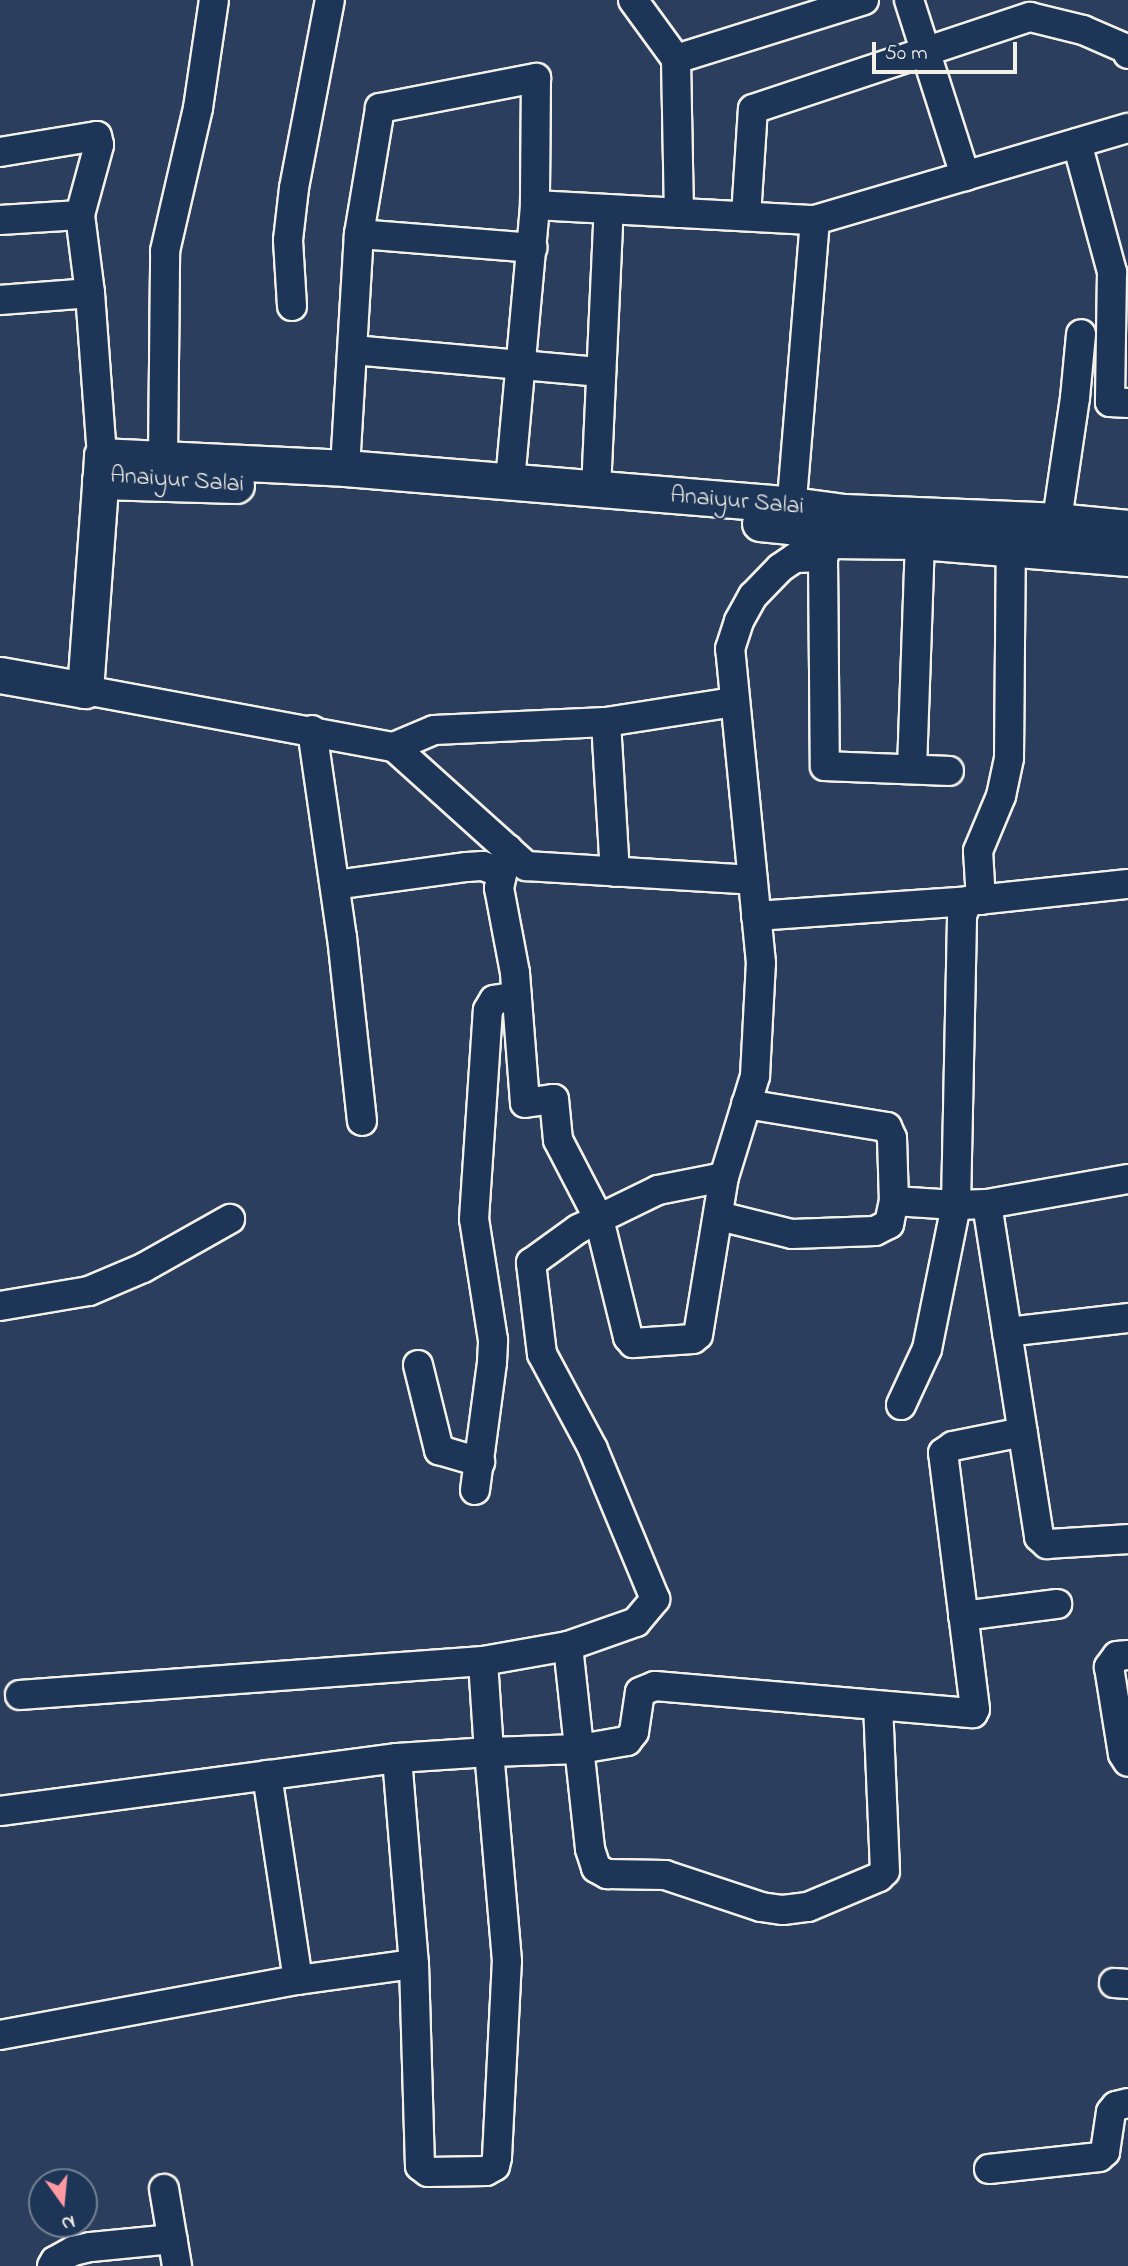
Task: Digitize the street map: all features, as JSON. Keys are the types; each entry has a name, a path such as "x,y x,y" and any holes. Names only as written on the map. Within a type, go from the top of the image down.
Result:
{"main road":[{"name":"Anaiyur Salai","path":"101,468 163,458 345,468 596,490 791,515 827,549 920,541 1011,549 1054,537 1128,528"},
{"name":"Anaiyur Salai","path":"101,468 327,489 791,515 844,513 1054,537 1128,558"},
{"path":"0,675 85,690 101,468"}],"street":[{"path":"163,458 164,251 198,108 214,0"},
{"path":"292,306 288,240 293,188 330,0"},
{"path":"633,0 676,59 679,213"},
{"path":"676,59 864,0"},
{"path":"909,0 965,176"},
{"path":"746,216 753,109 1030,18 1083,30 1127,49 1128,54"},
{"path":"345,468 359,234 380,108 536,78 536,205 510,481"},
{"path":"536,205 815,220 1128,128"},
{"path":"0,152 97,136 99,145 80,215 90,293 101,468"},
{"path":"1075,398 1119,402 1112,272 1077,143"},
{"path":"596,490 609,209"},
{"path":"0,220 80,215"},
{"path":"791,515 815,220"},
{"path":"359,234 531,248"},
{"path":"0,300 90,293"},
{"path":"1054,537 1075,398 1081,334"},
{"path":"353,350 601,372"},
{"path":"912,769 920,541"},
{"path":"505,861 499,888 517,996 526,1102 554,1099 558,1140 598,1219 628,1337 633,1343 640,1345 694,1339 698,1335 724,1177 755,1076 761,963 730,649 739,621 753,596 780,568 795,558 827,549 825,765 949,771"},
{"path":"901,1405 926,1349 956,1205 962,915 974,901 978,850 1001,796 1009,758 1011,549"},
{"path":"85,690 394,747 505,861"},
{"path":"394,747 435,730 606,722 734,702"},
{"path":"606,722 615,872"},
{"path":"312,730 335,885 362,1121"},
{"path":"335,885 505,861 526,866 753,880"},
{"path":"757,916 974,901 1128,884"},
{"path":"475,1490 493,1340 474,1219 488,1010 494,1000 517,996"},
{"path":"719,1216 792,1234 875,1231 889,1224 894,1201 892,1138 887,1127 746,1104"},
{"path":"20,1695 483,1661 568,1646 636,1622 655,1599 593,1449 542,1354 531,1263 578,1229 658,1190 724,1177"},
{"path":"894,1201 988,1204 1128,1179"},
{"path":"988,1204 1042,1542 1128,1539"},
{"path":"0,1306 89,1291 143,1268 230,1219"},
{"path":"1007,1332 1128,1318"},
{"path":"418,1365 439,1450 480,1462"},
{"path":"0,1811 397,1758 580,1749 631,1738 640,1692 655,1686 973,1713 975,1709 943,1453 953,1446 1023,1432"},
{"path":"963,1616 1057,1604"},
{"path":"568,1646 590,1849 596,1868 607,1874 665,1875 761,1907 783,1910 808,1907 879,1877 885,1871 878,1706"},
{"path":"1128,1655 1117,1656 1109,1667 1123,1755 1128,1762"},
{"path":"397,1758 414,1964 420,2166 428,2172 486,2171 495,2166 498,2157 507,1961 483,1661"},
{"path":"267,1775 298,1980"},
{"path":"0,2035 298,1980 414,1964"},
{"path":"989,2169 1099,2157 1105,2152 1111,2112 1116,2106 1128,2103"},
{"path":"52,2266 55,2261 73,2251 91,2247 175,2253 164,2189"}]}
